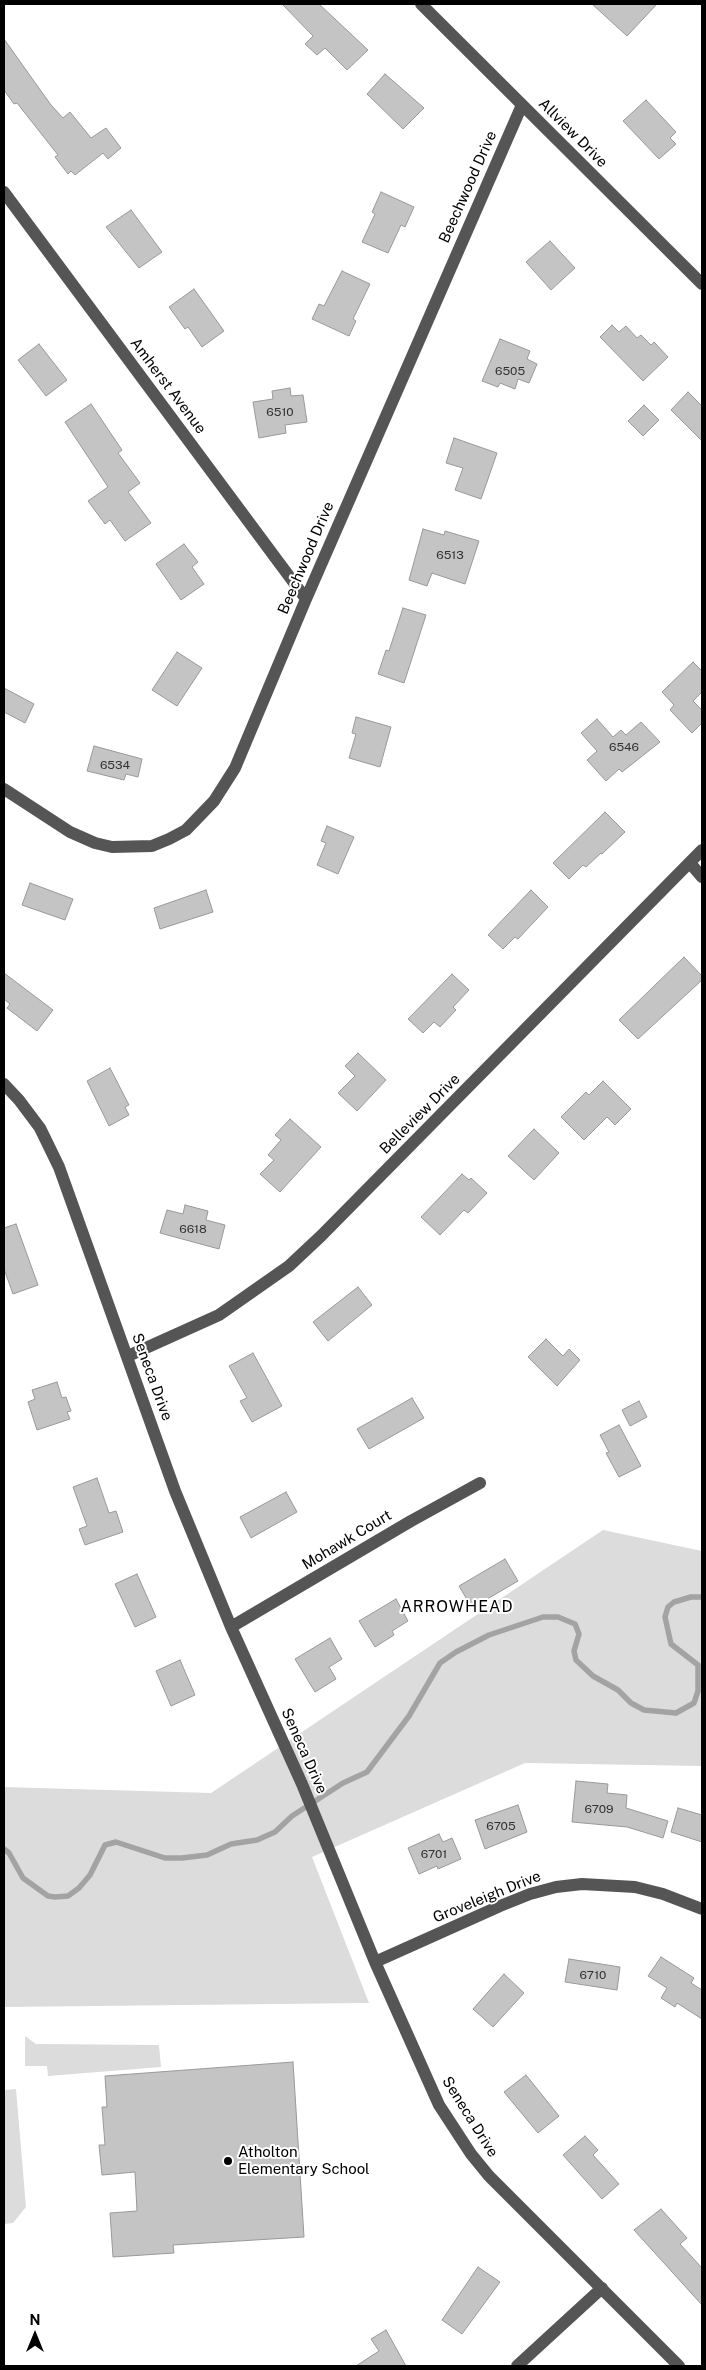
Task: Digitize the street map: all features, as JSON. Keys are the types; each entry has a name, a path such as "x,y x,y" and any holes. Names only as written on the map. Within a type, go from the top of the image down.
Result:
{"street":[{"name":"Allview Drive","path":"421,4 702,284"},
{"name":"Beechwood Drive","path":"4,789 70,832 95,843 132,848 152,846 186,830 214,801 235,768 306,599 522,105"},
{"name":"Amherst Avenue","path":"4,192 306,599"},
{"name":"Belleview Drive","path":"128,1356 219,1315 289,1266 322,1236 702,850"},
{"path":"690,863 702,877"},
{"name":"Seneca Drive","path":"4,1084 40,1128 60,1167 175,1491 231,1627 302,1784 376,1962 440,2105 471,2154 489,2176 679,2366"},
{"name":"Mohawk Court","path":"231,1627 480,1483"},
{"name":"Groveleigh Drive","path":"376,1962 500,1906 530,1894 556,1887 582,1884 635,1886 663,1894 702,1909"},
{"path":"516,2366 602,2288"}],"shaded area":[{"path":"603,1530 702,1551 702,1766 525,1763 312,1857 369,2003 4,2007 4,1787 211,1793"},
{"path":"25,2036 36,2044 159,2045 161,2067 48,2076 47,2066 25,2066"},
{"path":"16,2089 26,2207 13,2223 4,2224 4,2090"}],"building":[{"path":"282,4 319,4 368,50 347,70 325,48 317,55 305,44 313,36"},
{"path":"592,4 657,4 627,36"},
{"path":"4,39 51,105 63,118 70,112 91,138 106,128 121,148 108,159 103,153 75,175 71,171 68,174 55,157 58,155 17,103 14,104 4,90"},
{"path":"385,74 424,108 403,129 367,94"},
{"path":"646,100 676,132 670,138 676,144 659,159 623,121"},
{"path":"381,192 414,207 405,227 401,225 388,253 362,242 375,214 372,212"},
{"path":"131,210 162,252 139,268 106,227"},
{"path":"550,241 575,268 551,290 526,262"},
{"path":"342,271 370,284 353,319 356,321 349,336 312,319 319,304 324,306"},
{"path":"194,289 224,331 202,347 188,327 185,329 169,307"},
{"path":"612,325 619,332 626,326 637,338 641,335 651,345 654,342 668,357 643,381 600,337"},
{"path":"500,339 530,351 527,359 537,364 529,383 518,379 515,389 500,383 498,387 482,381"},
{"path":"39,344 67,380 46,396 18,360"},
{"path":"290,388 291,396 303,395 307,422 285,425 286,433 259,438 253,402 273,399 272,391"},
{"path":"688,392 702,406 702,441 671,410"},
{"path":"91,404 122,450 118,453 140,483 128,492 151,523 125,541 110,520 105,524 88,501 108,487 65,422"},
{"path":"644,405 659,420 643,436 628,421"},
{"path":"454,438 497,453 481,499 455,490 463,468 446,463"},
{"path":"423,529 444,535 445,531 479,541 465,584 432,573 427,586 409,580"},
{"path":"184,544 198,562 192,567 204,584 181,600 156,564"},
{"path":"403,608 426,615 404,683 378,674 386,650 389,651"},
{"path":"177,652 202,668 177,706 152,690"},
{"path":"693,662 702,671 702,692 693,701 702,710 702,723 692,733 670,710 674,705 662,692"},
{"path":"4,688 34,704 25,723 4,712"},
{"path":"356,717 391,727 380,767 349,758 356,734 352,733"},
{"path":"597,719 613,737 621,730 626,735 641,722 660,742 622,772 619,769 606,781 587,760 597,751 581,733"},
{"path":"94,746 142,759 138,777 126,774 124,780 87,771"},
{"path":"605,812 625,832 602,854 586,867 583,865 569,879 553,863"},
{"path":"327,826 354,837 338,874 317,865 326,843 321,841"},
{"path":"30,883 73,899 65,920 22,905"},
{"path":"206,890 213,912 160,929 154,908"},
{"path":"531,890 548,907 518,939 515,937 503,949 488,935"},
{"path":"684,957 702,976 702,980 638,1039 619,1020"},
{"path":"4,973 53,1010 37,1031 7,1008 10,1004 4,999"},
{"path":"452,974 469,990 453,1007 456,1010 440,1027 434,1022 423,1033 408,1019"},
{"path":"358,1053 386,1080 357,1111 338,1093 355,1076 345,1066"},
{"path":"110,1068 129,1105 125,1107 129,1115 109,1126 87,1081"},
{"path":"603,1081 631,1109 615,1125 607,1117 584,1140 561,1117 586,1092 589,1095"},
{"path":"290,1119 321,1147 280,1192 260,1174 274,1160 268,1155 281,1140 275,1135"},
{"path":"534,1129 559,1153 534,1180 508,1156"},
{"path":"462,1174 469,1180 471,1178 487,1193 468,1213 464,1210 440,1235 421,1217"},
{"path":"185,1205 208,1211 206,1220 225,1225 219,1249 160,1233 167,1210 183,1214"},
{"path":"16,1224 38,1285 13,1294 4,1269 4,1228"},
{"path":"358,1287 372,1305 328,1341 313,1322"},
{"path":"546,1339 563,1356 569,1349 580,1360 557,1386 528,1357"},
{"path":"253,1353 282,1406 252,1422 240,1401 247,1398 229,1366"},
{"path":"57,1382 62,1398 66,1397 71,1411 67,1412 70,1419 37,1430 28,1402 35,1399 32,1390"},
{"path":"412,1398 424,1418 369,1449 357,1429"},
{"path":"639,1401 647,1417 630,1426 622,1410"},
{"path":"619,1425 641,1466 619,1477 606,1453 609,1452 600,1435"},
{"path":"97,1478 109,1513 116,1511 123,1532 85,1545 79,1529 87,1526 73,1487"},
{"path":"286,1492 297,1512 251,1538 240,1517"},
{"path":"505,1559 518,1581 472,1608 459,1586"},
{"path":"137,1574 156,1617 135,1627 115,1584"},
{"path":"396,1599 408,1621 392,1631 394,1635 375,1647 359,1621"},
{"path":"330,1638 342,1659 329,1667 336,1679 315,1692 295,1659"},
{"path":"180,1660 195,1695 171,1706 156,1671"},
{"path":"576,1781 608,1784 607,1793 627,1795 626,1808 668,1821 663,1838 627,1827 572,1822"},
{"path":"518,1805 527,1832 485,1849 475,1820"},
{"path":"678,1808 702,1815 702,1842 671,1832"},
{"path":"439,1834 443,1842 452,1838 461,1859 438,1869 437,1866 419,1874 408,1848"},
{"path":"661,1957 694,1978 691,1983 702,1990 702,2019 677,2003 675,2007 661,1998 667,1988 648,1976"},
{"path":"569,1959 620,1967 617,1990 565,1982"},
{"path":"504,1974 524,1993 493,2027 473,2009"},
{"path":"293,2062 304,2237 173,2245 174,2253 113,2257 110,2213 137,2211 135,2172 102,2175 99,2145 105,2145 102,2107 107,2107 105,2076"},
{"path":"526,2075 559,2116 538,2133 504,2092"},
{"path":"585,2136 598,2150 593,2155 619,2184 602,2199 563,2155"},
{"path":"661,2209 687,2238 680,2244 702,2268 702,2305 634,2230"},
{"path":"478,2267 500,2282 462,2334 442,2320"},
{"path":"386,2330 406,2366 356,2366 379,2351 371,2339"}],"waterway":[{"path":"4,1849 9,1853 23,1878 48,1896 55,1897 68,1896 79,1888 90,1875 105,1845 116,1842 165,1858 182,1858 207,1855 231,1844 257,1840 275,1832 292,1816 343,1783 367,1772 409,1716 440,1663 456,1652 489,1635 543,1617 558,1617 575,1624 579,1634 574,1651 576,1660 593,1676 618,1690 631,1703 644,1710 676,1713 694,1703 698,1691 698,1665 671,1644 665,1617 668,1607 674,1602 691,1597 702,1597"}],"place":[{"name":"Atholton Elementary School","path":"228,2161"}],"district":[{"name":"ARROWHEAD","path":"457,1607"}]}
